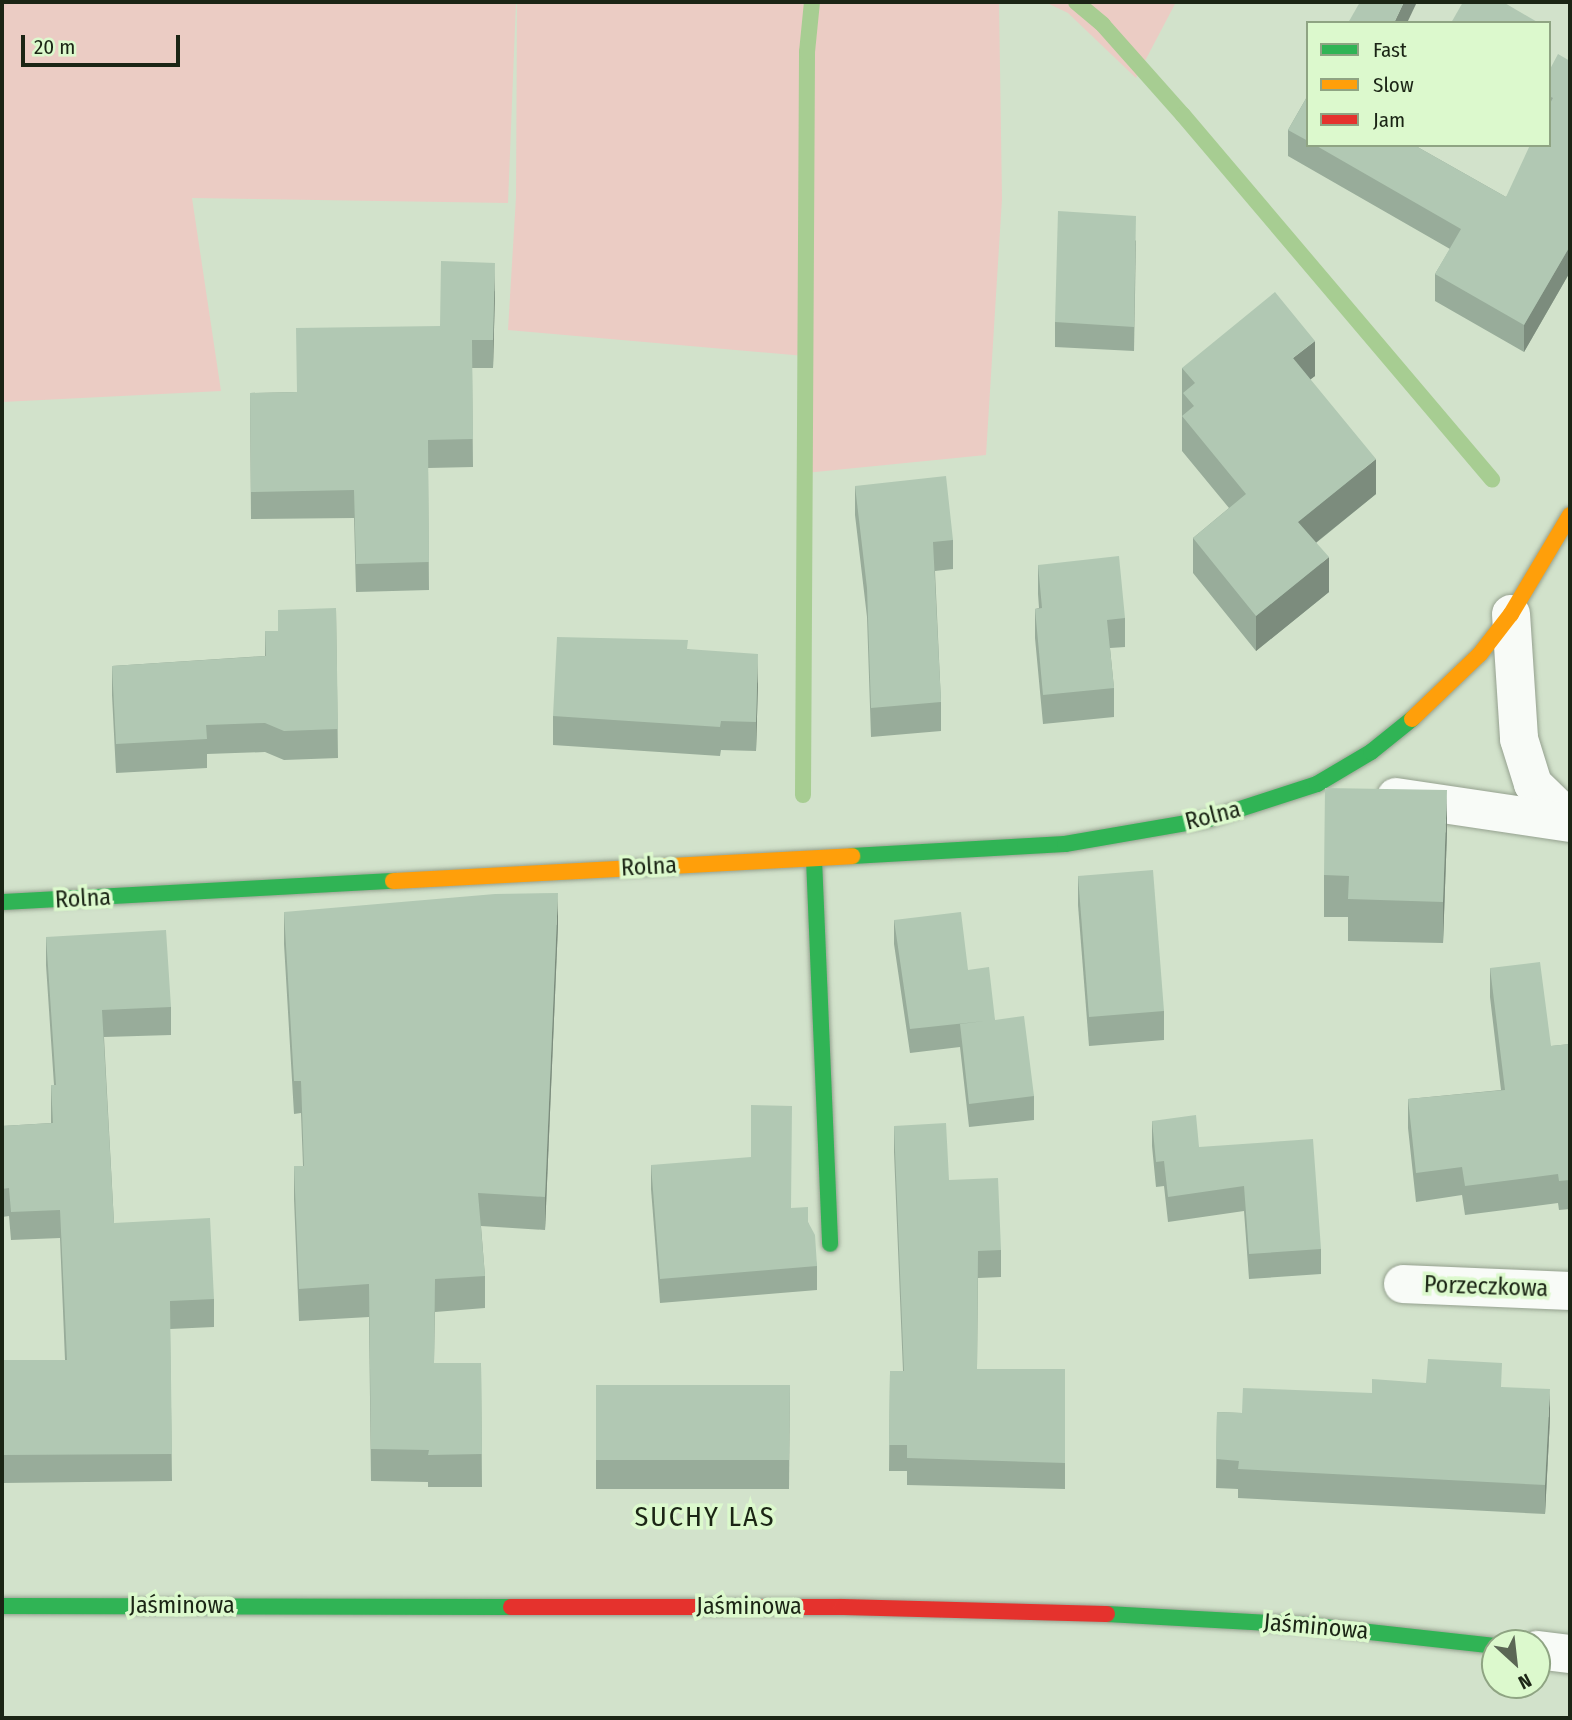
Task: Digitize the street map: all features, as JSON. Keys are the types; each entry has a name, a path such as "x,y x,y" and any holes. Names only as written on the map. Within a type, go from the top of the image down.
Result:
{"street":[{"path":"1511,614 1570,515"},
{"name":"Rolna","path":"2,902 814,859 1096,841 1209,819 1291,794 1344,770 1409,722 1480,654 1511,614"},
{"name":"Rolna","path":"1511,614 1518,739 1533,784 1570,821"},
{"name":"Rolna","path":"1291,794 1373,794 1570,821"},
{"path":"814,859 830,1244"},
{"name":"Porzeczkowa","path":"1403,1284 1570,1291"},
{"name":"Jaśminowa","path":"2,1606 828,1607 1112,1614 1307,1625 1481,1644"},
{"path":"1551,1652 1570,1654"}],"shaded area":[{"path":"2,2 516,2 508,203 192,198 221,391 2,402"},
{"path":"517,2 999,2 1002,199 986,455 805,473 805,356 508,330 516,197"},
{"path":"1045,2 1176,2 1136,78 1068,13"}],"building":[{"path":"1360,2 1404,2 1395,21 1349,21"},
{"path":"1463,2 1503,2 1536,21 1452,21"},
{"path":"1558,54 1570,61 1570,246 1524,325 1435,274 1461,229 1318,147 1418,147 1506,197 1529,147 1551,147 1551,67"},
{"path":"1306,98 1306,140 1288,130"},
{"path":"1058,211 1136,216 1134,327 1055,322"},
{"path":"441,261 495,263 493,340 472,340 473,439 428,440 429,562 356,564 354,490 251,492 250,393 297,392 296,328 440,326"},
{"path":"1275,292 1315,341 1293,358 1376,459 1298,522 1329,557 1256,616 1193,538 1246,494 1182,416 1194,406 1183,393 1195,383 1182,368"},
{"path":"946,476 953,540 933,542 941,702 871,708 867,588 855,486"},
{"path":"1119,556 1125,618 1107,620 1114,688 1043,695 1035,609 1042,608 1038,565"},
{"path":"336,608 338,729 284,731 265,723 206,725 207,739 116,744 112,666 266,656 265,631 278,631 278,610"},
{"path":"557,637 688,640 687,649 758,654 756,722 721,721 720,727 553,716"},
{"path":"1325,788 1447,790 1443,902 1348,899 1349,876 1324,875"},
{"path":"1153,870 1164,1011 1089,1017 1078,876"},
{"path":"558,893 545,1197 478,1193 485,1276 435,1279 434,1363 481,1363 482,1454 428,1455 429,1450 371,1449 369,1284 299,1289 294,1166 304,1166 301,1081 294,1081 284,912 495,894"},
{"path":"961,912 968,970 989,967 995,1020 1024,1016 1034,1096 969,1104 960,1024 985,1021 910,1029 894,920"},
{"path":"166,930 171,1007 102,1010 114,1223 210,1218 214,1299 170,1301 172,1454 2,1455 2,1360 67,1360 60,1210 11,1212 9,1188 2,1189 2,1126 53,1123 51,1085 56,1085 46,937"},
{"path":"1540,962 1551,1046 1570,1044 1570,1180 1559,1181 1558,1174 1465,1186 1462,1167 1416,1173 1408,1099 1505,1090 1490,968"},
{"path":"751,1105 792,1106 791,1208 808,1207 808,1222 815,1235 817,1266 660,1279 651,1165 751,1157"},
{"path":"1196,1115 1199,1147 1313,1139 1321,1249 1249,1254 1244,1186 1168,1197 1164,1161 1156,1162 1152,1121"},
{"path":"946,1123 949,1180 998,1178 1001,1250 978,1251 977,1369 1065,1369 1065,1463 907,1458 907,1445 889,1445 890,1371 904,1371 894,1126"},
{"path":"1428,1359 1502,1363 1501,1387 1550,1389 1545,1485 1238,1469 1239,1461 1216,1459 1217,1412 1242,1413 1243,1388 1372,1393 1372,1379 1426,1383"},
{"path":"596,1385 790,1385 789,1460 596,1460"}],"waterway":[{"path":"803,795 807,52 812,2"},
{"path":"1076,2 1103,25 1183,115 1492,480"}],"traffic: fast":[{"path":"852,856 1065,844 1209,819 1317,784 1371,752 1412,719"},
{"path":"814,859 830,1244"},
{"path":"2,902 393,881"},
{"path":"2,1606 511,1607"},
{"path":"1107,1614 1306,1625 1481,1644"}],"traffic: slow":[{"path":"1412,719 1480,654 1511,614 1570,515"},
{"path":"393,881 852,856"}],"traffic: jam":[{"path":"511,1607 842,1607 1107,1614"}],"district":[{"name":"SUCHY LAS","path":"705,1517"}]}
